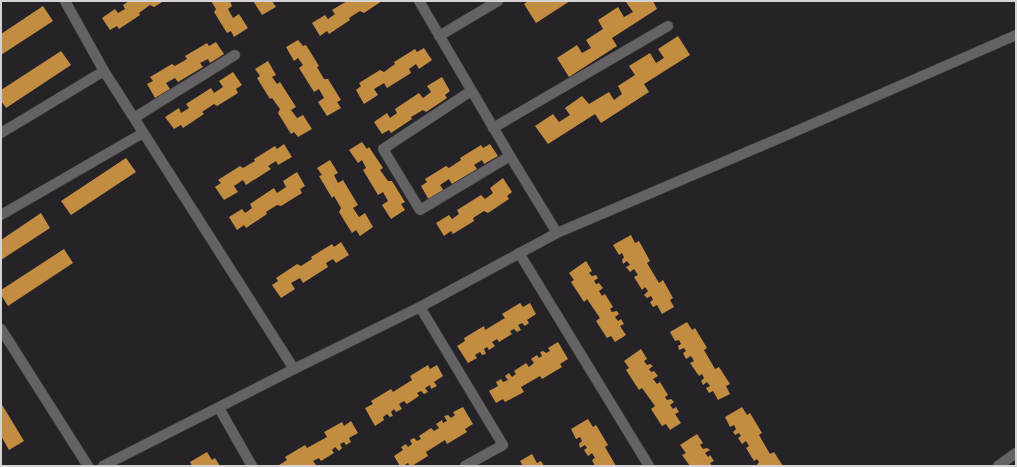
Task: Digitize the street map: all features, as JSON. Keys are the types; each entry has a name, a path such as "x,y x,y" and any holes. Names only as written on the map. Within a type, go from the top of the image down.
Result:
{"street":[{"path":"65,1 104,71 294,369"},
{"path":"419,1 493,128 557,233"},
{"path":"439,36 498,1"},
{"path":"493,128 668,26"},
{"path":"103,466 420,307 557,233 1016,35"},
{"path":"134,118 235,55"},
{"path":"1,133 104,71"},
{"path":"471,90 383,149 420,210 510,156"},
{"path":"1,215 144,133"},
{"path":"519,253 650,466"},
{"path":"420,307 503,445 465,466"},
{"path":"1,329 88,466"},
{"path":"219,408 252,466"},
{"path":"998,466 1016,453"}],"building":[{"path":"129,1 164,1 154,7 150,5 139,13 140,15 119,29 117,26 110,30 102,18 115,9 118,13 125,9 123,5"},
{"path":"211,1 230,1 232,6 228,9 233,18 239,14 248,28 234,37 231,31 227,33 214,12 216,9"},
{"path":"253,1 272,1 276,7 262,15"},
{"path":"347,1 382,1 364,13 360,11 349,18 350,20 329,34 327,31 320,36 312,23 325,15 328,19 335,14 332,10"},
{"path":"528,1 570,1 536,23 524,4"},
{"path":"653,1 657,9 612,38 617,46 569,77 557,58 577,45 582,53 591,48 586,40 603,29 598,20 618,7 624,17 633,12 626,2"},
{"path":"43,6 53,21 1,55 1,34"},
{"path":"678,36 690,55 644,84 649,92 601,123 595,114 548,144 535,126 553,114 559,122 570,115 565,108 582,96 589,104 609,92 614,100 622,94 618,86 635,75 629,66 650,53 656,63 664,58 658,49"},
{"path":"298,40 303,46 306,45 319,66 317,67 324,79 328,79 341,100 337,102 341,108 327,116 318,102 324,98 319,89 314,92 299,68 303,65 298,58 294,61 286,47"},
{"path":"216,42 224,54 210,63 208,59 200,63 203,67 178,82 175,78 166,83 170,89 155,98 147,84 153,81 150,77 172,64 175,66 187,59 185,56 207,43 209,46"},
{"path":"424,48 432,60 419,69 416,64 409,69 411,73 387,88 384,83 374,89 378,95 364,104 356,90 361,86 359,83 380,70 384,72 395,64 394,62 415,49 417,52"},
{"path":"61,51 71,65 6,108 1,101 1,90"},
{"path":"268,61 276,75 272,77 277,84 280,82 296,107 291,110 297,118 303,115 312,129 298,137 294,132 291,134 278,113 280,109 272,98 270,99 257,78 260,76 255,69"},
{"path":"233,72 242,85 236,89 238,93 217,106 214,104 202,112 204,114 183,128 181,125 174,129 165,117 179,108 181,113 189,108 186,104 211,88 214,93 223,87 219,81"},
{"path":"442,77 450,91 445,95 447,98 426,112 423,110 411,117 412,119 391,133 389,130 382,134 374,122 387,113 390,118 397,113 395,109 419,93 423,98 431,92 427,86"},
{"path":"362,142 367,149 369,147 383,168 380,170 388,181 392,181 405,202 401,204 405,210 391,219 382,205 388,201 383,192 378,195 363,170 366,168 362,160 358,163 349,150"},
{"path":"284,144 292,157 278,165 276,161 268,166 271,169 246,185 243,180 234,186 238,192 224,200 215,187 221,183 218,180 240,166 243,168 255,161 254,159 275,146 277,149"},
{"path":"490,144 498,156 484,164 482,160 474,165 477,169 452,184 449,179 440,185 444,191 429,200 421,186 427,182 425,179 446,166 449,168 461,160 460,158 481,145 483,148"},
{"path":"126,158 136,172 71,215 61,201"},
{"path":"330,160 338,173 334,175 338,183 343,180 358,205 353,208 359,217 365,213 373,227 360,236 356,230 352,233 339,212 341,208 334,196 332,198 319,176 322,175 317,168"},
{"path":"297,172 305,186 300,189 302,193 281,206 277,205 266,212 267,214 246,228 244,225 237,230 229,217 242,209 245,213 252,208 250,204 274,188 277,193 286,187 283,181"},
{"path":"503,178 512,192 507,196 509,199 488,213 484,211 473,218 474,221 453,234 451,231 444,236 436,223 449,215 452,219 459,214 457,210 481,195 485,199 493,193 490,188"},
{"path":"41,213 50,228 1,260 1,240"},
{"path":"631,235 635,243 639,241 650,261 647,263 659,283 663,280 673,298 670,300 674,307 662,314 657,305 653,307 650,302 653,300 651,296 647,298 644,295 648,291 645,287 642,290 634,277 638,275 634,269 630,272 626,267 630,265 627,261 623,264 622,260 624,257 622,253 619,255 613,245"},
{"path":"341,242 349,255 336,263 333,259 326,263 328,267 303,283 300,278 291,283 295,289 281,298 272,285 278,281 276,278 297,264 301,266 312,259 311,257 332,244 334,247"},
{"path":"64,249 73,263 8,306 1,295 1,290"},
{"path":"586,261 592,271 589,273 592,276 596,275 598,278 594,281 596,284 599,283 603,288 599,291 602,296 605,294 613,307 610,309 612,312 617,311 619,314 615,317 618,321 621,319 624,324 620,326 626,335 615,342 611,336 607,338 596,321 600,318 587,299 584,302 571,282 574,280 569,273"},
{"path":"520,303 523,307 530,303 536,314 527,320 529,323 525,326 522,323 518,325 521,330 517,332 514,329 510,331 512,334 499,342 497,339 492,342 495,346 489,350 487,347 484,349 486,354 482,355 480,352 475,355 477,358 468,363 457,346 465,341 464,338 484,326 485,330 505,318 502,314"},
{"path":"687,322 692,330 695,328 707,348 704,350 715,369 719,367 730,384 726,386 730,394 718,400 713,391 709,393 706,388 710,386 707,382 703,385 701,381 704,378 702,374 699,376 690,363 694,361 691,356 686,359 683,353 686,351 684,348 679,350 678,346 681,344 679,340 675,341 670,332"},
{"path":"558,342 568,359 560,364 562,367 542,379 540,376 521,387 524,392 505,402 503,399 496,403 489,391 498,386 496,382 501,379 503,382 508,380 505,376 509,373 512,377 516,374 514,371 526,363 529,367 534,363 531,359 537,355 539,358 542,356 540,352 543,351 546,353 550,351 548,348"},
{"path":"641,349 647,359 644,361 647,365 650,364 653,366 649,369 651,372 654,371 658,376 653,379 657,384 660,382 668,395 665,397 667,400 671,399 674,402 670,405 673,409 676,407 679,412 675,414 681,423 670,430 666,424 662,426 651,409 655,406 642,388 639,390 626,370 629,368 624,361"},
{"path":"428,365 430,369 437,365 443,376 434,382 437,386 431,389 430,385 425,388 428,392 424,394 421,391 417,393 419,396 407,404 404,401 399,404 402,409 396,412 394,409 391,412 393,416 390,417 387,414 383,417 384,420 375,426 365,408 373,404 371,401 391,389 393,392 412,380 410,376"},
{"path":"1,403 24,441 9,450 1,436"},
{"path":"463,407 473,424 465,429 467,432 447,444 445,440 426,452 428,456 412,466 408,463 400,466 394,456 403,450 401,447 406,444 408,447 412,444 410,440 414,438 417,441 421,439 419,436 431,428 434,431 439,428 436,424 442,420 443,423 447,421 444,416 448,415 451,418 455,415 453,412"},
{"path":"742,407 747,415 750,413 762,433 759,435 770,454 774,452 783,466 756,466 759,462 757,459 754,461 746,448 749,446 746,441 742,444 738,438 741,436 739,433 735,435 733,432 736,429 734,425 730,427 725,417"},
{"path":"588,419 593,427 596,425 608,445 605,447 616,466 595,466 592,460 595,458 592,453 588,456 584,450 587,448 585,445 580,448 579,444 582,441 580,437 576,439 571,429"},
{"path":"351,421 358,433 349,438 351,442 346,445 344,442 340,444 342,448 339,451 335,447 332,450 334,453 321,461 319,458 313,461 316,465 315,466 279,465 287,460 285,457 305,445 307,448 327,437 324,432 342,422 344,426"},
{"path":"697,434 703,443 700,445 703,449 707,448 710,450 705,453 708,457 710,455 714,461 710,463 712,466 690,466 682,455 686,453 680,445"},
{"path":"207,452 212,460 215,458 220,466 192,466 190,462"},
{"path":"532,454 537,463 541,461 544,466 523,466 520,461"}]}
